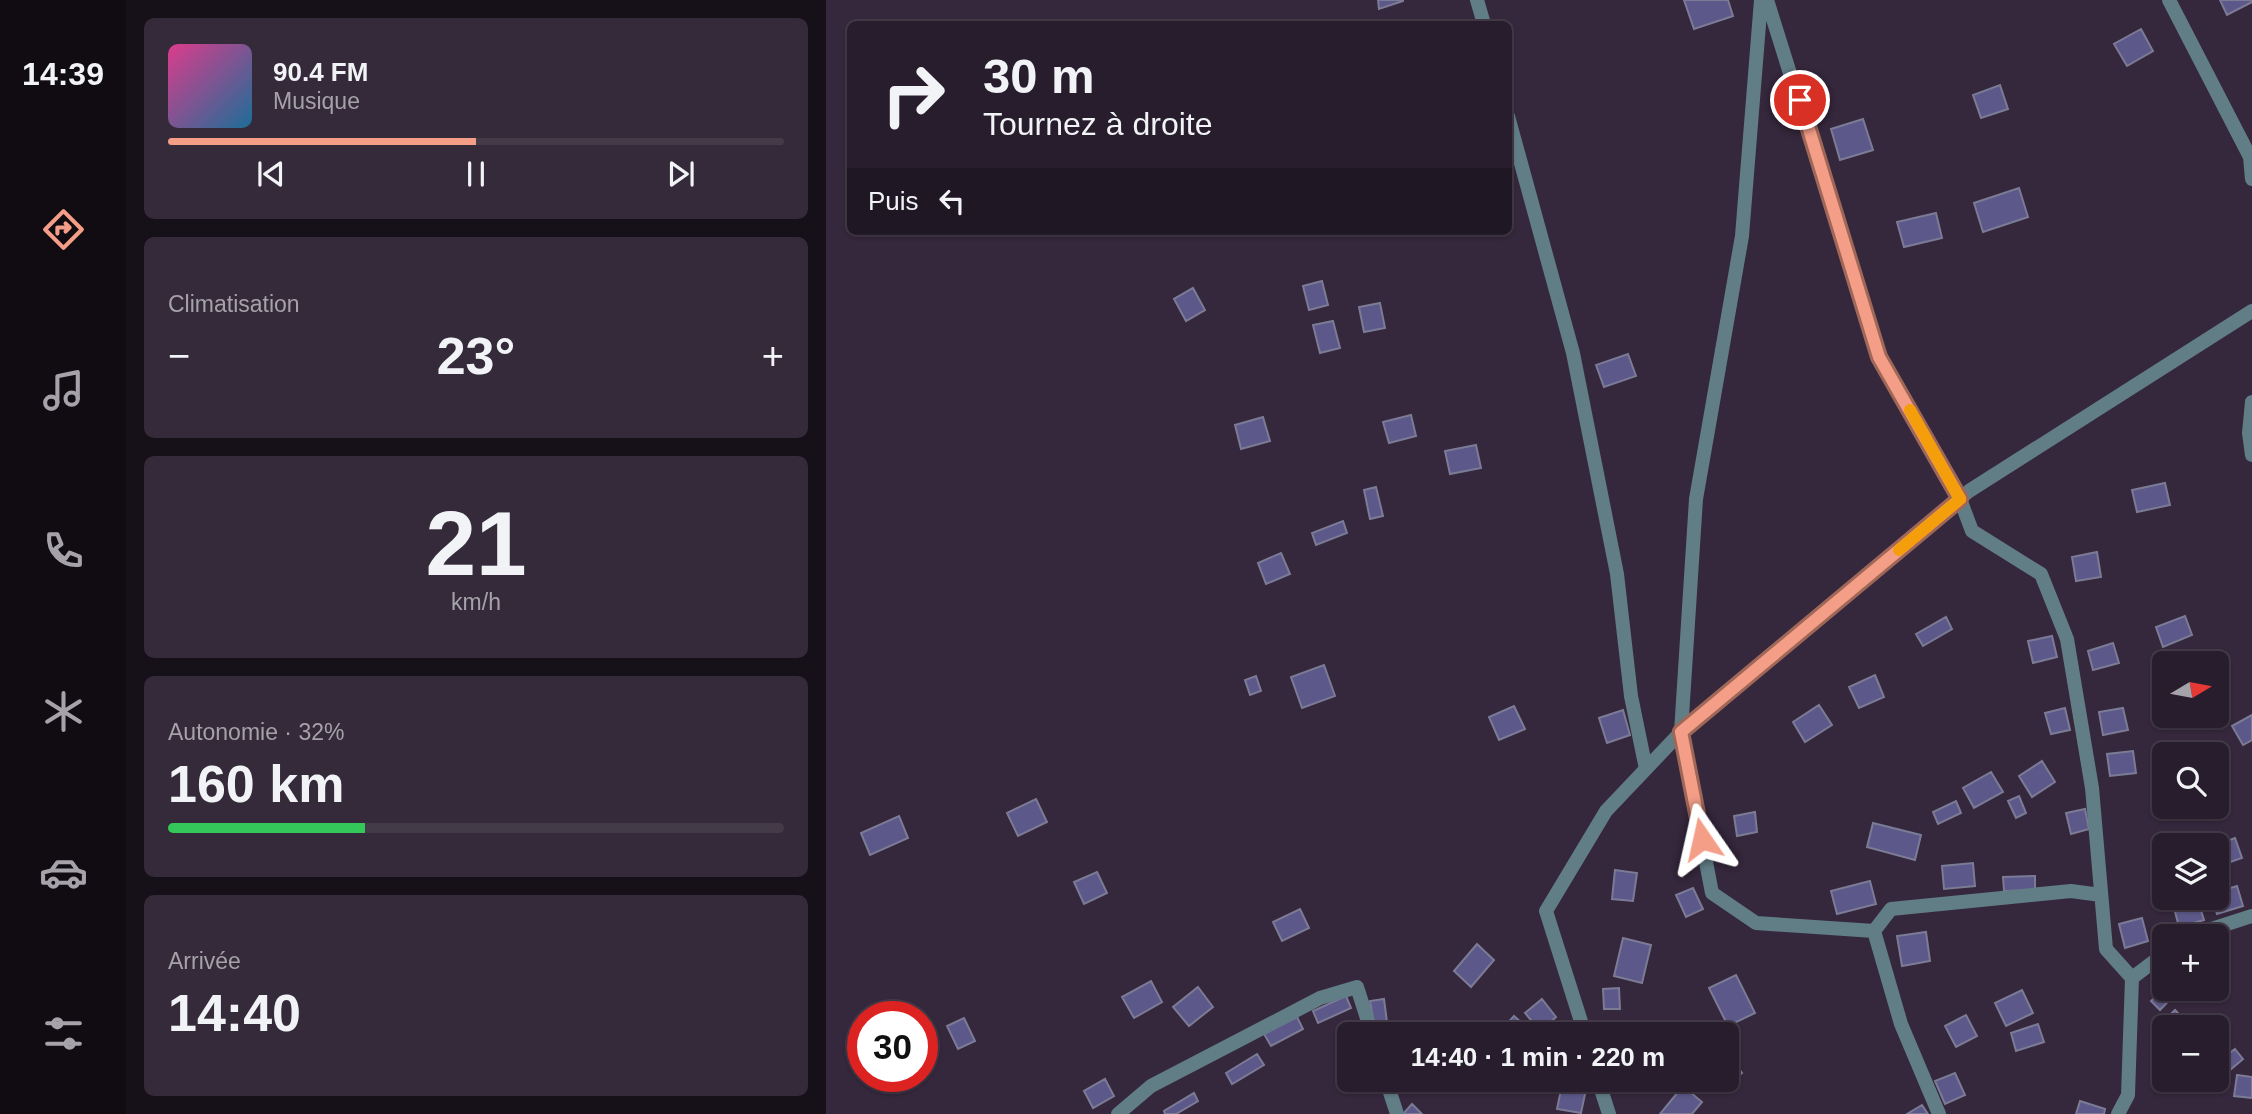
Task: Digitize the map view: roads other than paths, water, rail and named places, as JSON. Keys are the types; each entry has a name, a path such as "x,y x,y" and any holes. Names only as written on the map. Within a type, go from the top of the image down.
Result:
{"street":[{"path":"1477,0 1483,21"},
{"path":"1761,0 1742,236 1696,499 1681,732 1712,893 1756,923 1874,931"},
{"path":"1767,0 1879,357 1960,499 1972,531 2041,574 2067,639 2092,788 2106,949 2132,978 2128,1096 2118,1114"},
{"path":"2169,0 2250,157 2252,179"},
{"path":"1512,131 1573,353 1616,574 1631,695 1646,769"},
{"path":"1581,1022 1546,911 1606,811 1681,732 1960,499 2252,311"},
{"path":"2252,402 2249,432 2252,455"},
{"path":"1874,931 1891,909 2071,891 2101,895"},
{"path":"2227,924 2252,916"},
{"path":"1874,931 1901,1024 1939,1114"},
{"path":"2132,978 2152,963"},
{"path":"1118,1114 1151,1086 1320,998 1357,987 1368,1022"},
{"path":"1390,1092 1397,1114"},
{"path":"1602,1092 1609,1114"}]}
